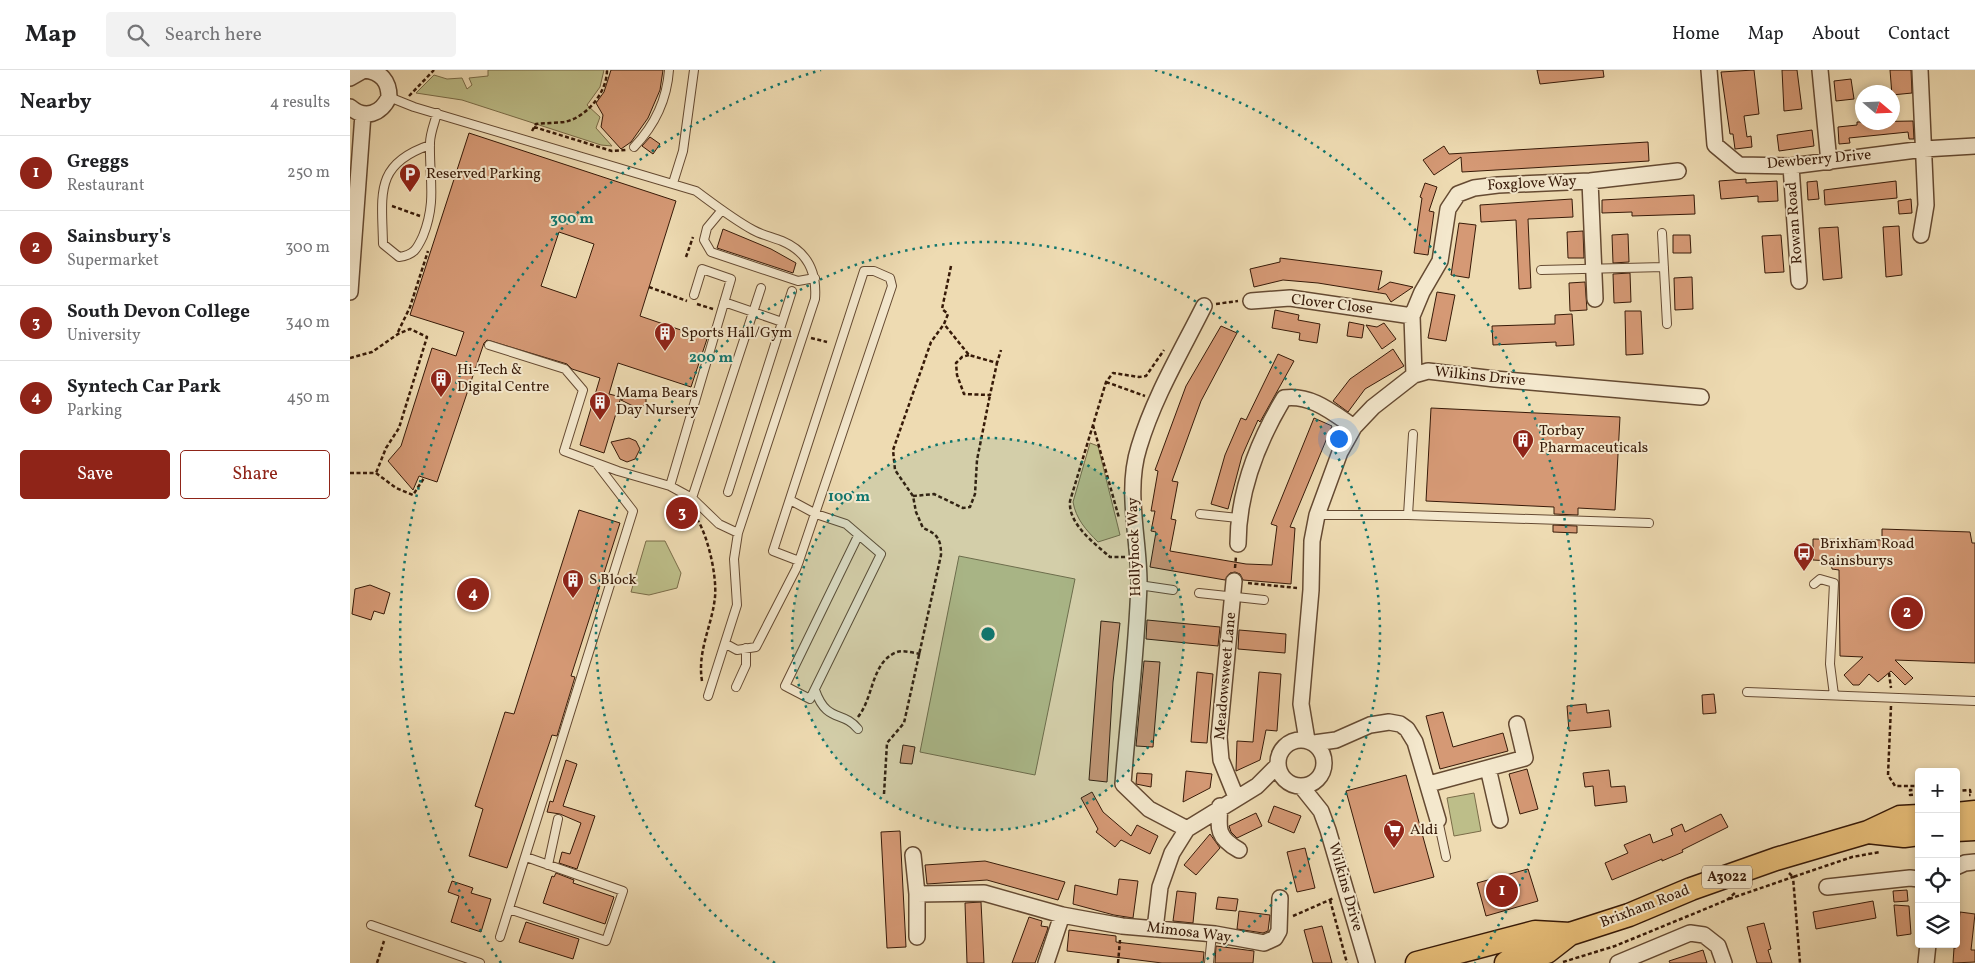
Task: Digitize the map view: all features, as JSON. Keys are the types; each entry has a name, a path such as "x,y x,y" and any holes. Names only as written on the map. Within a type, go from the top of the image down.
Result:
{"main road":[{"path":"1960,814 1975,812"},
{"name":"Brixham Road","path":"1418,963 1535,932 1570,934 1629,915 1776,859 1868,832 1900,817 1915,816"},
{"path":"1960,830 1975,829"},
{"name":"Brixham Road","path":"1868,832 1904,836 1915,835"},
{"path":"1464,963 1490,956 1508,961 1547,952 1570,934"}],"street":[{"path":"350,78 369,70 386,81 388,97 379,110 357,111 350,292"},
{"name":"Dewberry Drive","path":"1709,70 1715,145 1739,165 1791,166 1924,149 1975,146"},
{"path":"1820,70 1829,162"},
{"path":"1920,70 1926,205 1921,235"},
{"name":"Rowan Road","path":"1791,166 1799,281"},
{"name":"Foxglove Way","path":"1412,316 1422,292 1440,261 1448,209 1458,194 1474,188 1498,184 1590,181 1678,171"},
{"name":"Foxglove Way","path":"1590,181 1595,299"},
{"name":"Clover Close","path":"1251,301 1290,298 1412,316"},
{"name":"Hollyhock Way","path":"1186,829 1149,809 1123,784 1138,584 1138,554 1133,491 1134,469 1138,448 1156,400 1204,306"},
{"path":"1412,316 1414,375"},
{"name":"Wilkins Drive","path":"1321,812 1293,784 1280,776 1277,766 1279,754 1286,744 1301,704 1311,590 1312,541 1317,515 1340,452 1354,427 1373,407 1414,375 1428,371 1450,372 1495,380 1701,397"},
{"path":"1238,544 1238,518 1245,482 1258,449 1284,398 1293,396 1316,402 1354,427"},
{"name":"Meadowsweet Lane","path":"1234,581 1220,737 1221,760 1236,797"},
{"name":"Wilkins Drive","path":"1301,704 1311,741 1322,752 1324,761 1320,776 1321,812 1368,963"},
{"path":"1286,744 1298,739 1311,741 1336,740 1370,725 1389,722 1400,724 1407,729 1415,742 1429,784 1438,820"},
{"path":"1429,784 1524,758 1517,724"},
{"path":"1324,761 1336,740"},
{"path":"1155,929 1160,887 1172,853 1186,829 1220,806 1257,786 1277,766"},
{"path":"1488,768 1500,820"},
{"path":"1257,786 1315,781 1320,776"},
{"path":"1220,806 1218,827 1228,844 1238,850"},
{"path":"913,855 917,894 917,937"},
{"path":"1960,865 1975,862"},
{"path":"1827,887 1915,879"},
{"name":"Mimosa Way","path":"917,894 984,893 1062,915 1122,926 1212,934 1264,943 1274,938 1280,921"},
{"path":"1280,898 1280,921"},
{"path":"1046,963 1062,915"},
{"path":"1618,963 1690,933 1704,935 1718,946 1724,963"},
{"path":"1926,963 1928,948"}],"lane":[{"path":"634,147 648,133 662,104 668,84 669,70"},
{"path":"673,183 682,151 694,70"},
{"path":"388,97 673,183 696,192 759,234 783,242 800,251 810,264 815,278 815,299 738,533 734,559 737,606 709,693"},
{"path":"430,145 400,159 387,174 382,204 383,244 399,257 409,256 417,250 430,220 433,178 430,145 437,112"},
{"path":"722,210 707,228 704,240 711,252 798,280 815,278"},
{"path":"1662,233 1667,324"},
{"path":"1541,270 1664,267"},
{"path":"670,486 731,279 702,269 694,295"},
{"path":"726,644 737,650 756,647 799,561 892,286 890,278 874,271 864,271 773,551 799,561"},
{"path":"692,498 761,288"},
{"path":"728,492 792,291"},
{"path":"724,302 782,322"},
{"path":"489,345 565,369 583,390 564,451 670,486 692,498 719,524 738,533"},
{"path":"1408,515 1413,434"},
{"path":"500,937 633,511 596,463"},
{"path":"790,500 816,514 846,524 881,554 810,699 785,686 858,536"},
{"path":"1200,514 1238,518"},
{"path":"1317,515 1408,515 1649,523"},
{"path":"1814,584 1820,579 1834,583 1830,664 1834,695"},
{"path":"1138,584 1173,590"},
{"path":"1200,593 1264,600"},
{"path":"736,687 746,665 746,648"},
{"path":"815,690 820,705 832,715 856,726"},
{"path":"1747,692 1975,701"},
{"path":"548,865 558,820"},
{"path":"1438,820 1446,857"},
{"path":"509,909 606,941 623,891 526,857"},
{"path":"371,925 480,963"},
{"path":"1209,963 1212,934"}],"path":[{"path":"528,140 536,124 566,122 587,111 602,90 607,70"},
{"path":"404,102 432,71"},
{"path":"534,127 612,151 624,151 634,147"},
{"path":"382,204 430,220"},
{"path":"398,334 410,307 428,250"},
{"path":"884,794 888,744 904,722 942,555 941,542 934,532 923,528 916,512 913,496 895,470 893,450 931,342 944,324 948,314 942,309 951,266"},
{"path":"1204,306 1251,301"},
{"path":"944,324 970,355"},
{"path":"350,358 372,352 398,334 410,329 427,337 399,428 386,448 376,473"},
{"path":"1138,554 1132,557 1110,557 1078,526 1069,507 1106,382 1113,373 1139,377 1146,376 1167,346"},
{"path":"913,496 934,494 963,508 970,507 975,494 977,460 1001,350"},
{"path":"990,395 964,394 957,375 956,363 962,357 970,355 997,362"},
{"path":"1106,382 1136,393"},
{"path":"1093,424 1100,444 1120,524"},
{"path":"350,473 376,473 396,488 413,495 424,478"},
{"path":"692,498 689,509 699,520 714,567 715,597 702,648 703,687 709,693"},
{"path":"1238,544 1234,581 1311,590"},
{"path":"856,726 865,709 881,662 898,651 921,654"},
{"path":"1889,673 1891,697 1888,775 1895,786 1915,786"},
{"path":"1915,790 1910,790 1910,794 1915,794"},
{"path":"1960,791 1970,790 1971,795 1960,796"},
{"path":"1560,963 1615,946 1727,900 1852,857 1880,852"},
{"path":"1776,859 1793,878 1800,963"},
{"path":"1727,900 1741,888"},
{"path":"1280,921 1346,892"},
{"path":"1330,900 1347,963"},
{"path":"1118,963 1122,926"},
{"path":"377,963 386,937"}],"green space":[{"path":"488,70 604,70 600,87 587,105 600,117 596,128 612,146 601,145 462,100 416,93 434,75 447,79 462,78 467,89 472,85 469,78 488,76"},
{"path":"1090,443 1098,446 1120,535 1098,542 1082,524 1076,514 1073,502"},
{"path":"646,541 665,541 681,573 677,588 649,595 631,592"},
{"path":"959,556 1075,579 1035,775 920,752"},
{"path":"1474,793 1481,831 1454,836 1447,798"}],"building":[{"path":"611,70 663,70 660,90 648,118 631,142 621,149 601,127 603,115 596,103 604,92"},
{"path":"1537,70 1603,70 1604,77 1540,84"},
{"path":"1754,70 1759,114 1744,116 1747,137 1751,136 1752,147 1735,149 1733,134 1730,134 1721,72"},
{"path":"1782,70 1797,70 1802,109 1784,111"},
{"path":"1890,70 1911,70 1912,93 1900,94 1900,85 1891,85"},
{"path":"1851,79 1854,99 1836,101 1834,81"},
{"path":"1900,121 1913,121 1914,139 1909,139 1908,132 1849,138 1850,143 1839,144 1838,127 1855,125 1855,130 1900,130"},
{"path":"1812,130 1814,146 1779,151 1777,135"},
{"path":"469,133 676,201 640,316 707,339 691,387 618,363 609,394 621,397 604,453 580,445 600,378 572,369 567,364 487,340 484,343 437,482 419,476 413,490 388,461 401,446 432,348 456,356 464,332 410,315","holes":["559,232 594,244 576,298 541,286"]},
{"path":"650,137 660,144 653,154 642,146"},
{"path":"1648,142 1649,161 1462,172 1461,157 1434,175 1423,160 1444,146 1449,154"},
{"path":"1746,179 1746,183 1777,181 1778,201 1758,202 1758,196 1721,199 1719,181"},
{"path":"1817,181 1819,199 1808,200 1807,182"},
{"path":"1896,181 1897,198 1825,205 1824,190"},
{"path":"1425,183 1437,187 1429,211 1434,212 1428,255 1414,253 1422,198 1420,197"},
{"path":"1694,195 1695,214 1632,216 1632,212 1602,213 1602,200"},
{"path":"1572,199 1573,217 1528,219 1531,288 1519,289 1516,220 1481,222 1480,205"},
{"path":"1911,199 1912,213 1899,214 1898,201"},
{"path":"1459,223 1476,225 1469,278 1451,275"},
{"path":"1899,226 1902,275 1886,277 1883,227"},
{"path":"1838,227 1842,278 1823,280 1819,228"},
{"path":"723,229 771,249 796,263 793,273 717,248"},
{"path":"1583,231 1584,258 1568,258 1567,232"},
{"path":"1628,234 1629,262 1613,263 1612,235"},
{"path":"1673,235 1690,235 1691,253 1673,253"},
{"path":"1781,235 1784,272 1765,273 1762,236"},
{"path":"1280,258 1382,271 1378,290 1390,282 1413,287 1391,302 1386,294 1318,283 1283,280 1254,287 1250,269 1280,262"},
{"path":"1630,273 1631,302 1614,303 1613,274"},
{"path":"1692,277 1693,309 1675,310 1674,278"},
{"path":"1585,282 1587,310 1570,311 1569,283"},
{"path":"1437,292 1455,295 1446,341 1428,338"},
{"path":"1275,310 1299,315 1298,320 1320,324 1317,343 1299,340 1300,333 1272,328"},
{"path":"1625,311 1641,311 1643,354 1626,355"},
{"path":"1572,314 1574,345 1556,346 1556,342 1493,345 1492,326 1555,324 1555,315"},
{"path":"1349,322 1364,325 1362,338 1347,336"},
{"path":"1384,323 1396,339 1382,349 1366,325 1377,327"},
{"path":"1221,326 1237,333 1201,401 1172,481 1178,482 1171,519 1176,520 1170,551 1246,564 1272,565 1277,526 1271,524 1314,418 1332,426 1290,527 1295,528 1291,584 1243,580 1240,574 1235,572 1230,573 1225,580 1150,567 1156,532 1151,531 1155,511 1151,511 1158,471 1155,470 1186,386"},
{"path":"1393,349 1404,366 1365,389 1348,412 1333,401 1350,379"},
{"path":"1278,354 1294,361 1260,422 1258,420 1249,440 1242,456 1228,509 1211,504 1225,455 1241,418 1246,420"},
{"path":"637,391 643,392 646,398 646,404 639,409 621,400"},
{"name":"Torbay Pharmaceuticals","path":"1431,408 1620,417 1615,510 1578,508 1578,515 1554,514 1554,507 1426,501"},
{"path":"629,438 636,441 640,449 635,459 627,462 620,459 611,442"},
{"path":"579,510 620,523 571,676 575,677 557,736 552,735 507,868 469,856 483,809 475,806 505,712 514,714"},
{"path":"1553,525 1577,526 1577,533 1553,532"},
{"path":"1882,529 1970,532 1972,543 1975,543 1975,663 1895,660 1913,678 1905,685 1891,671 1878,682 1869,674 1859,685 1853,685 1844,675 1863,657 1840,656 1839,570 1832,569 1831,561 1813,560 1813,539 1882,540"},
{"path":"370,585 390,593 384,614 374,611 371,620 352,614 355,589"},
{"path":"1147,620 1220,627 1218,646 1146,639"},
{"path":"1101,621 1120,623 1113,682 1107,782 1089,780"},
{"path":"1239,630 1286,634 1285,653 1238,649"},
{"path":"1144,661 1160,662 1153,747 1136,746"},
{"path":"1197,672 1213,674 1207,743 1191,742"},
{"path":"1259,672 1281,674 1277,731 1266,730 1260,760 1236,771 1237,741 1253,742"},
{"path":"1714,694 1716,713 1703,714 1702,695"},
{"path":"1586,704 1587,713 1609,710 1611,727 1569,731 1567,706"},
{"path":"1443,712 1453,747 1503,733 1508,751 1440,769 1426,716"},
{"path":"903,745 915,747 912,764 900,763"},
{"path":"566,760 577,764 563,806 595,816 577,869 559,863 562,852 570,854 581,823 560,814 547,812 550,801 553,802"},
{"path":"1527,769 1538,809 1520,814 1509,774"},
{"path":"1609,770 1611,787 1625,786 1627,802 1595,806 1593,786 1585,787 1583,773"},
{"path":"1186,771 1212,774 1210,788 1183,802"},
{"path":"1137,773 1152,774 1151,787 1136,784"},
{"name":"Aldi","path":"1406,775 1434,877 1374,893 1346,791"},
{"path":"1092,792 1103,812 1131,836 1137,825 1158,836 1150,854 1121,840 1115,847 1096,832 1098,829 1081,798"},
{"path":"1274,806 1301,816 1294,833 1268,822"},
{"path":"1256,813 1262,826 1237,838 1231,832 1229,826"},
{"path":"1721,814 1728,827 1682,850 1683,852 1612,880 1605,863 1628,853 1624,845 1650,834 1653,843 1673,835 1671,829 1682,824 1685,832"},
{"path":"900,831 906,947 887,948 881,832"},
{"path":"1210,834 1220,848 1196,875 1184,865"},
{"path":"1305,848 1315,888 1297,892 1287,852"},
{"path":"985,861 1065,882 1058,900 987,880 927,884 925,865"},
{"path":"1528,869 1538,901 1486,916 1477,883"},
{"path":"556,873 574,880 573,883 614,897 605,924 543,903 552,876 554,877"},
{"path":"1119,879 1138,881 1133,918 1073,904 1075,885 1117,895"},
{"path":"452,881 473,888 471,893 491,899 481,932 451,922 459,896 448,892"},
{"path":"1907,890 1908,901 1894,902 1893,891"},
{"path":"1177,891 1196,893 1193,923 1173,921"},
{"path":"1218,897 1238,899 1236,911 1216,909"},
{"path":"1873,901 1876,918 1816,929 1813,912"},
{"path":"981,902 984,963 967,963 965,903"},
{"path":"1894,905 1909,906 1911,934 1897,936"},
{"path":"1239,911 1270,915 1268,931 1263,933 1237,929"},
{"path":"1960,912 1975,914 1971,950 1975,950 1975,962 1953,963 1954,948 1960,948"},
{"path":"1029,917 1042,921 1041,926 1048,927 1047,931 1035,963 1012,963"},
{"path":"526,922 579,939 573,959 519,942"},
{"path":"1764,923 1771,949 1768,950 1772,963 1757,963 1747,927"},
{"path":"1322,926 1332,963 1313,963 1304,930"},
{"path":"1069,930 1116,936 1116,942 1204,952 1203,963 1162,963 1067,951"},
{"path":"1216,946 1254,951 1253,963 1215,963"},
{"path":"1703,950 1707,963 1670,963 1669,961"}],"place":[{"name":"Reserved Parking","path":"410,193"},
{"name":"Sports Hall/Gym","path":"665,352"},
{"name":"Hi-Tech & Digital Centre","path":"441,398"},
{"name":"Mama Bears Day Nursery","path":"600,421"},
{"name":"Torbay Pharmaceuticals","path":"1523,459"},
{"name":"South Devon College","path":"682,513"},
{"name":"Brixham Road Sainsburys","path":"1804,572"},
{"name":"Syntech Car Park","path":"473,594"},
{"name":"S Block","path":"573,599"},
{"name":"Sainsbury's","path":"1907,613"},
{"name":"Aldi","path":"1394,849"},
{"name":"Greggs","path":"1502,891"}]}
